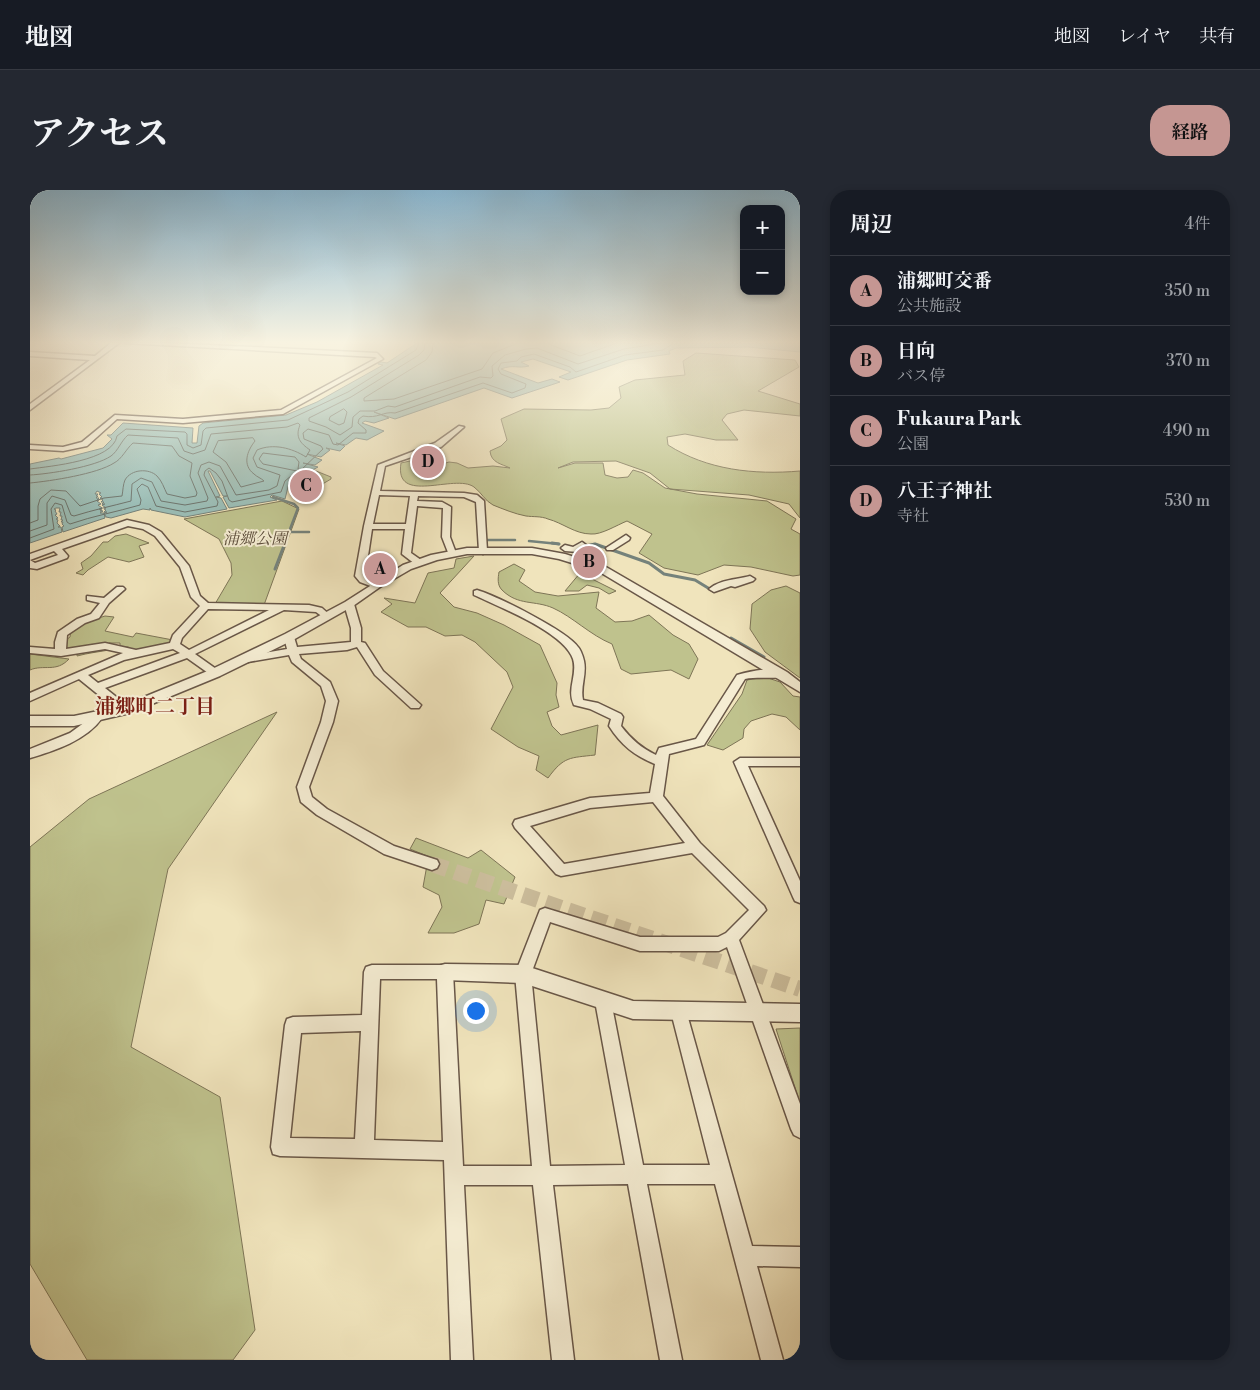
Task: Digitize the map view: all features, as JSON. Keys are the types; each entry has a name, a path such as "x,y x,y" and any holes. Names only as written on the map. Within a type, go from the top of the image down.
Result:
{"street":[{"path":"30,408 44,398"},
{"path":"30,447 63,449 84,444 115,417 183,421 284,412 310,398"},
{"path":"376,585 363,580 360,576 368,526 382,465 438,445 461,427"},
{"path":"375,493 464,495 474,497 480,501 483,551"},
{"path":"414,494 406,554 418,562"},
{"path":"413,503 442,504 447,507 446,537 452,553"},
{"path":"30,557 127,523 146,527 158,534 184,566 196,597 205,606 283,607 319,610 327,617"},
{"path":"368,526 410,527"},
{"path":"610,548 626,538"},
{"path":"565,548 575,550 582,545"},
{"path":"30,563 34,567 64,556 56,548"},
{"path":"30,721 74,721 96,718 125,710 215,673 289,637 350,604 376,585 418,562 452,553 483,551 532,551 561,556 602,569 782,675 800,688"},
{"path":"714,589 731,582 735,584 750,579"},
{"path":"61,653 60,642 62,634 78,617 95,616 106,601 120,589"},
{"path":"477,593 542,624 574,648 580,668 577,682 578,702 594,706 617,717 615,726 624,740 638,752 660,762"},
{"path":"90,598 106,601"},
{"path":"350,604 356,628 356,644"},
{"path":"175,645 177,638 205,606"},
{"path":"98,687 188,654 283,607"},
{"path":"289,637 296,660 326,684 332,701 327,722 303,788 306,799 322,812 390,850 432,864"},
{"path":"30,697 121,657 175,645 215,673"},
{"path":"242,660 293,651 361,645 379,672 415,705"},
{"path":"30,650 61,653 105,646 134,653"},
{"path":"563,1360 542,1176 523,974 545,914 640,944 718,944 732,938 759,910 695,847 656,797 663,750 700,742 734,691 741,677 756,673 782,675"},
{"path":"80,674 125,710"},
{"path":"30,754 64,740 91,724 96,718"},
{"path":"800,762 740,762 800,897"},
{"path":"656,797 590,803 520,824 561,870 695,847"},
{"path":"732,938 800,1129"},
{"path":"364,1150 372,972 523,974 633,1010 800,1014"},
{"path":"445,972 462,1360"},
{"path":"603,1001 670,1360"},
{"path":"679,1012 772,1360"},
{"path":"369,1023 293,1025 280,1147 453,1151"},
{"path":"454,1176 723,1174"},
{"path":"744,1256 800,1257"}],"green space":[{"path":"621,398 779,398 800,404 800,416 744,410 727,414 722,420 738,440 716,440 685,434 667,437 668,445 699,460 715,465 748,471 800,471 800,518 789,504 749,495 671,489 697,494 767,501 796,519 791,529 800,534 800,575 793,576 751,567 724,565 698,575 664,568 639,553 652,534 627,521 599,533 585,534 545,518 522,515 493,505 474,487 465,484 416,486 407,483 401,476 401,463 410,461 427,469 449,462 468,468 493,466 510,468 495,461 490,451 501,446 507,440 501,419 524,409 591,410 609,408","holes":["616,461 650,473 670,489 665,488 643,473 633,470 628,477 617,478 605,475 603,463 575,463 558,468 573,462"]},
{"path":"316,471 331,477 331,479 314,489 302,490 299,496 291,496 294,483"},
{"name":"浦郷公園","path":"282,501 299,509 264,605 215,604 232,575 231,563 219,539 184,519"},
{"path":"126,534 149,543 139,546 144,557 129,562 108,557 83,575 76,573 83,569 81,563 91,556 103,542 108,542 115,536"},
{"path":"474,556 440,593 454,607 477,613 504,625 540,645 557,683 556,695 559,707 547,712 552,726 561,735 598,725 595,755 568,759 548,778 536,770 539,756 518,747 491,729 513,687 507,672 475,642 462,635 445,636 426,627 408,627 381,612 392,604 384,598 415,603 428,573 454,568 456,559"},
{"path":"514,564 525,570 519,581 535,592 558,596 599,592 596,608 615,622 632,621 649,615 673,635 689,644 698,659 689,679 671,670 631,674 621,669 612,644 596,636 553,608 520,601 508,595 499,586 499,572"},
{"path":"580,573 616,591 609,594 599,588 587,585 579,591 565,591"},
{"path":"786,586 800,593 800,678 765,652 750,629 752,604 771,590"},
{"path":"105,616 114,617 105,631 133,637 136,633 173,640 171,644 135,651 128,647 120,647 120,643 109,643 109,650 77,656 77,653 66,650 66,640 70,637 71,630 80,624"},
{"path":"30,654 69,659 59,666 30,670"},
{"path":"765,677 780,682 793,696 800,697 800,730 786,717 772,714 751,721 744,729 743,738 723,750 707,745 742,694 747,680"},
{"path":"277,712 168,869 131,1047 220,1097 255,1330 233,1360 87,1360 30,1264 30,847 89,799"},
{"path":"416,838 468,858 481,850 515,877 504,904 486,900 479,924 454,933 428,933 442,907 439,895 423,887 427,865 432,858 410,849"},
{"path":"800,1028 800,1103 776,1029"}],"water":[{"path":"325,398 456,398 395,419 374,412 389,418 374,423 365,421 362,423 384,431 367,440 356,438 346,445 336,443 345,446 340,451 326,448 330,450 321,457 307,454 322,460 315,465 303,463 318,467 289,483 285,499 272,495 270,497 277,500 229,508 223,497 227,496 223,496 210,471 208,471 220,496 216,497 221,498 227,509 185,517 151,510 150,508 150,510 143,509 111,518 106,517 104,513 105,518 63,532 62,527 64,526 63,522 61,522 63,520 61,520 62,516 60,516 61,512 59,512 60,508 56,508 54,509 57,514 55,515 60,526 58,527 61,527 62,532 30,543 30,464 61,459 103,448 112,439 107,435 111,435 123,423 193,428 192,443 197,443 199,426 203,423 286,415","holes":["97,491 101,493 99,494 103,500 101,502 104,502 102,504 105,504 102,505 106,508 104,512 107,512 100,513 103,511 99,509 102,508 98,505 101,504 97,501 99,498 96,498 98,496 96,496 98,494 95,494"]}],"waterway":[{"path":"273,497 294,504 298,508 284,545"},
{"path":"289,532 309,532"},
{"path":"486,540 515,540"},
{"path":"529,541 559,544 552,543"},
{"path":"275,569 285,543"},
{"path":"582,547 595,544 649,563 664,574 695,580 713,591"},
{"path":"592,545 597,545"},
{"path":"731,638 764,657"}],"tunnel":[{"path":"432,864 800,989"}],"place":[{"name":"八王子神社","path":"428,462"},
{"name":"Fukaura Park","path":"306,486"},
{"name":"日向","path":"589,562"},
{"name":"浦郷町交番","path":"380,569"}],"district":[{"name":"浦郷町二丁目","path":"155,707"}]}
